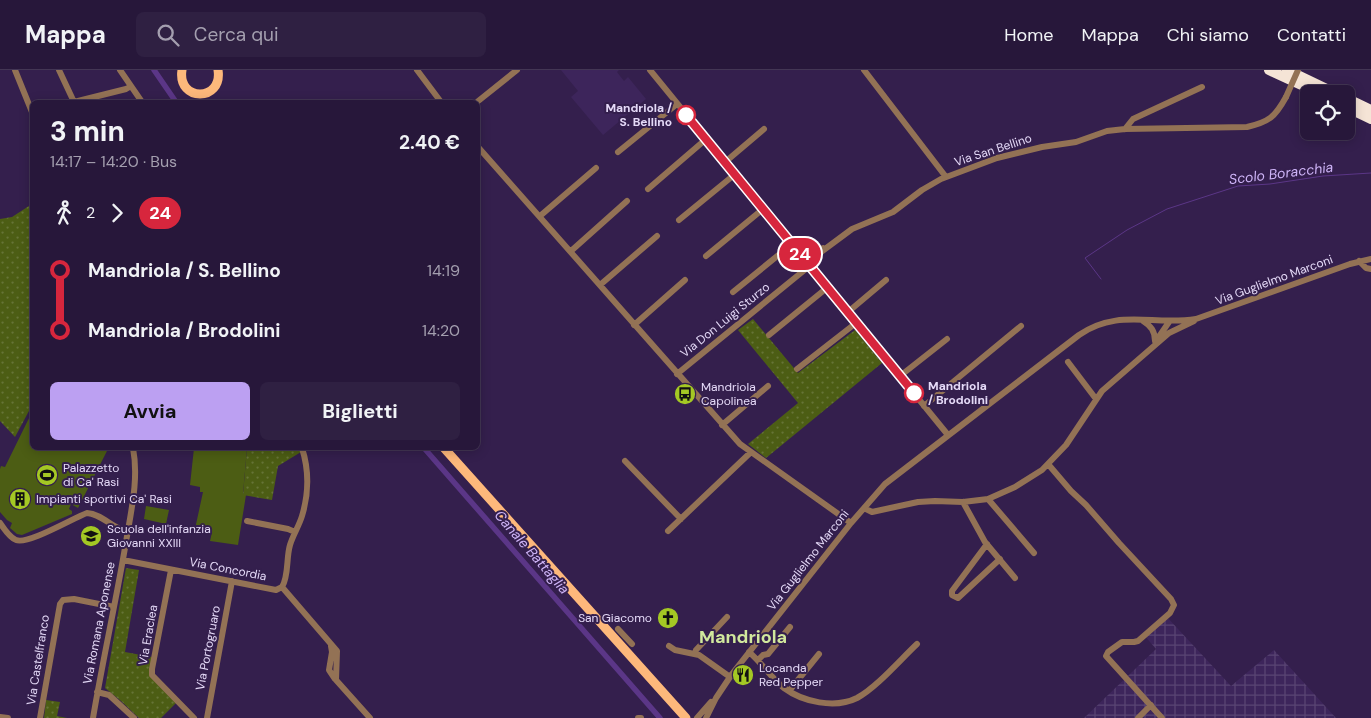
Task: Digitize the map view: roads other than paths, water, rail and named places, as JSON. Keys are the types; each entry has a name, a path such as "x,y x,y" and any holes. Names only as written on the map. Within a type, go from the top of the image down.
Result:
{"highway":[{"path":"1269,70 1302,85"},
{"path":"1286,70 1318,85"},
{"path":"1355,102 1371,110"},
{"path":"1355,111 1371,119"}],"main road":[{"path":"194,93 209,92 217,83 218,71"},
{"path":"180,72 185,86 199,100"},
{"path":"209,92 209,100"},
{"path":"446,450 684,715"}],"street":[{"path":"15,70 30,107"},
{"path":"59,70 73,100"},
{"path":"120,70 141,100"},
{"path":"417,70 440,100"},
{"path":"480,100 517,70"},
{"path":"650,70 705,140 828,287 948,436"},
{"path":"864,70 946,177"},
{"path":"1125,129 1247,127 1260,124 1276,114 1298,70"},
{"path":"82,100 126,89 131,86"},
{"name":"Via San Bellino","path":"809,264 826,248 852,229 893,212 922,190 946,177 997,158 1042,146 1076,142 1107,132 1125,129 1133,119 1202,87"},
{"path":"618,152 677,104"},
{"path":"724,163 764,129"},
{"path":"648,189 705,140"},
{"path":"480,152 540,216 722,426 750,452 851,523"},
{"path":"540,216 596,168"},
{"path":"679,220 734,174"},
{"path":"570,251 627,201"},
{"path":"706,256 763,209"},
{"path":"600,285 657,236"},
{"path":"733,292 794,246"},
{"name":"Via San Bellino","path":"794,246 808,252 826,248"},
{"path":"804,258 808,252"},
{"name":"Via Guglielmo Marconi","path":"684,715 703,717 749,652 851,523 875,495 898,473 1088,329 1111,321 1142,320 1170,322 1196,319 1371,258"},
{"path":"1359,261 1366,268 1371,269"},
{"name":"Via Don Luigi Sturzo","path":"677,374 807,268 809,264"},
{"path":"634,325 685,280"},
{"path":"848,312 886,280"},
{"path":"769,335 828,287"},
{"name":"Via Guglielmo Marconi","path":"864,508 872,512 918,502 963,502 988,499 1016,487 1042,470 1066,446 1102,391 1169,333 1190,324 1196,319"},
{"path":"1142,320 1153,329 1155,334 1154,345"},
{"path":"1169,333 1172,329 1170,322"},
{"name":"Via Guglielmo Marconi","path":"1154,345 1170,322"},
{"path":"797,369 856,323"},
{"path":"924,406 1021,326"},
{"path":"900,376 947,339"},
{"path":"1068,362 1096,399"},
{"path":"722,426 768,386"},
{"name":"Via Romana Aponense","path":"92,718 128,532 135,482 133,450"},
{"path":"282,586 286,579 290,544 302,517 308,490 307,467 303,450"},
{"path":"668,531 750,452"},
{"path":"625,461 681,519"},
{"path":"1048,464 1171,599 1174,605 1170,613 1138,641 1122,642 1108,652 1106,656 1162,718"},
{"path":"988,499 1034,552"},
{"path":"963,502 987,544 1015,578"},
{"path":"0,523 12,538 20,541 34,538 88,514 94,515 120,531 128,532"},
{"path":"247,521 295,532"},
{"path":"987,544 952,591 952,595 958,598 1000,559"},
{"name":"Via Concordia","path":"123,560 276,590 282,586 331,645 332,652 329,670 370,718"},
{"name":"Via Eraclea","path":"171,570 152,675 194,718"},
{"name":"Via Portogruaro","path":"206,718 232,581"},
{"name":"Via Castelfranco","path":"40,718 60,604 63,600 74,599 114,607"},
{"path":"695,654 696,650 727,617"},
{"path":"758,660 763,655 768,654 790,626"},
{"path":"618,629 632,644"},
{"path":"749,652 789,691 802,698 825,703 855,698 866,692 917,644"},
{"path":"669,646 675,650 703,657 730,678"},
{"path":"789,691 819,654"},
{"path":"97,692 109,695 134,718"},
{"path":"1138,718 1151,706"},
{"path":"0,717 8,718"}],"waterway":[{"name":"Canale Battaglia","path":"154,70 175,100"},
{"name":"Scolo Boracchia","path":"1101,279 1085,258 1127,230 1167,209 1238,186 1270,184 1323,176 1371,173"},
{"name":"Canale Battaglia","path":"426,450 660,718"}],"place":[{"name":"Mandriola / S. Bellino","path":"686,115"},
{"name":"Mandriola / Brodolini","path":"914,393"},
{"name":"Mandriola Capolinea","path":"685,394"},
{"name":"Palazzetto di Ca' Rasi","path":"47,475"},
{"name":"Impianti sportivi Ca' Rasi","path":"20,499"},
{"name":"Scuola dell'infanzia Giovanni XXIII","path":"91,536"},
{"name":"San Giacomo","path":"668,618"},
{"name":"Locanda Red Pepper","path":"743,675"}],"district":[{"name":"Mandriola","path":"743,637"}]}
